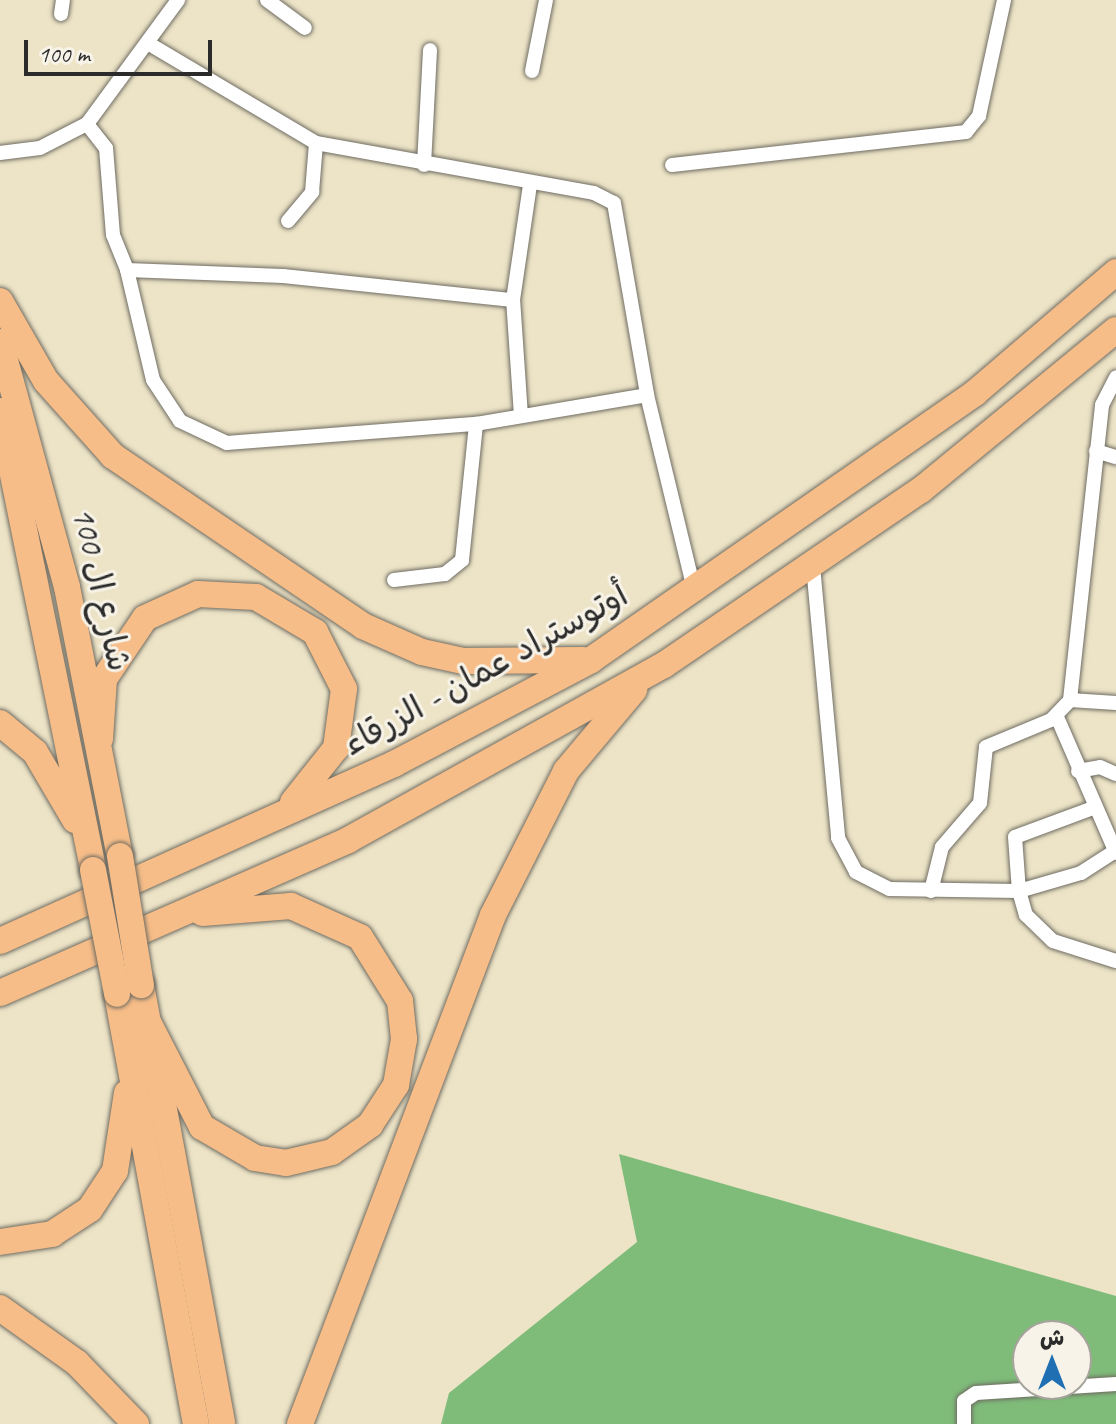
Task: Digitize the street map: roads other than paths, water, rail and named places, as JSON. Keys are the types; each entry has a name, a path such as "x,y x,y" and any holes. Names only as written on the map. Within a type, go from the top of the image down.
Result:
{"highway":[{"name":"أوتوستراد عمان - الزرقاء","path":"0,941 252,829 591,660 975,393 1116,272"},
{"path":"0,301 46,381 113,456 363,626 422,652 463,661 591,660"},
{"path":"3,993 386,822 664,665 813,566 933,481 1116,330"},
{"name":"شارع ال 100","path":"0,342 100,739 120,856 129,990"},
{"name":"شارع ال 100","path":"0,411 86,839 129,990"},
{"path":"100,739 110,666 157,609 227,592 283,608 315,632 332,659 345,719 311,788 252,829"},
{"path":"300,1424 432,1064 530,835 587,742 664,665"},
{"path":"0,723 35,752 86,839"},
{"path":"129,990 202,1127 255,1158 310,1160 353,1141 385,1106 399,1074 403,1020 393,983 344,926 272,905 179,916"},
{"path":"0,933 29,928"},
{"path":"0,1242 52,1234 104,1191 121,1149 130,1061 129,990"},
{"path":"148,1022 222,1424"},
{"path":"130,1061 196,1424"},
{"path":"0,1308 77,1363 136,1424"}],"street":[{"path":"0,153 40,148 87,124 151,45 178,0"},
{"path":"267,0 305,28"},
{"path":"532,71 546,0"},
{"path":"672,165 966,132 979,116 1004,0"},
{"path":"151,45 316,143 614,203 647,395 695,590"},
{"path":"424,165 430,50"},
{"path":"87,124 106,148 113,235 127,270 153,380 197,434 246,443 476,424 647,395"},
{"path":"288,221 312,192 316,143"},
{"path":"521,416 513,300 530,185"},
{"path":"127,270 283,276 513,300"},
{"path":"931,891 942,847 980,803 986,747 1057,717 1070,700 1102,405 1116,377"},
{"path":"394,580 445,574 462,560 476,424"},
{"path":"1096,451 1116,457"},
{"path":"813,566 844,856 868,884 931,891 1019,891 1081,873 1115,852 1093,808 1057,717"},
{"path":"1070,700 1116,703"},
{"path":"1078,771 1100,767 1116,774"},
{"path":"1093,808 1015,837 1019,891 1026,915 1053,941 1116,961"},
{"path":"964,1424 964,1401 976,1393 1116,1384"}]}
